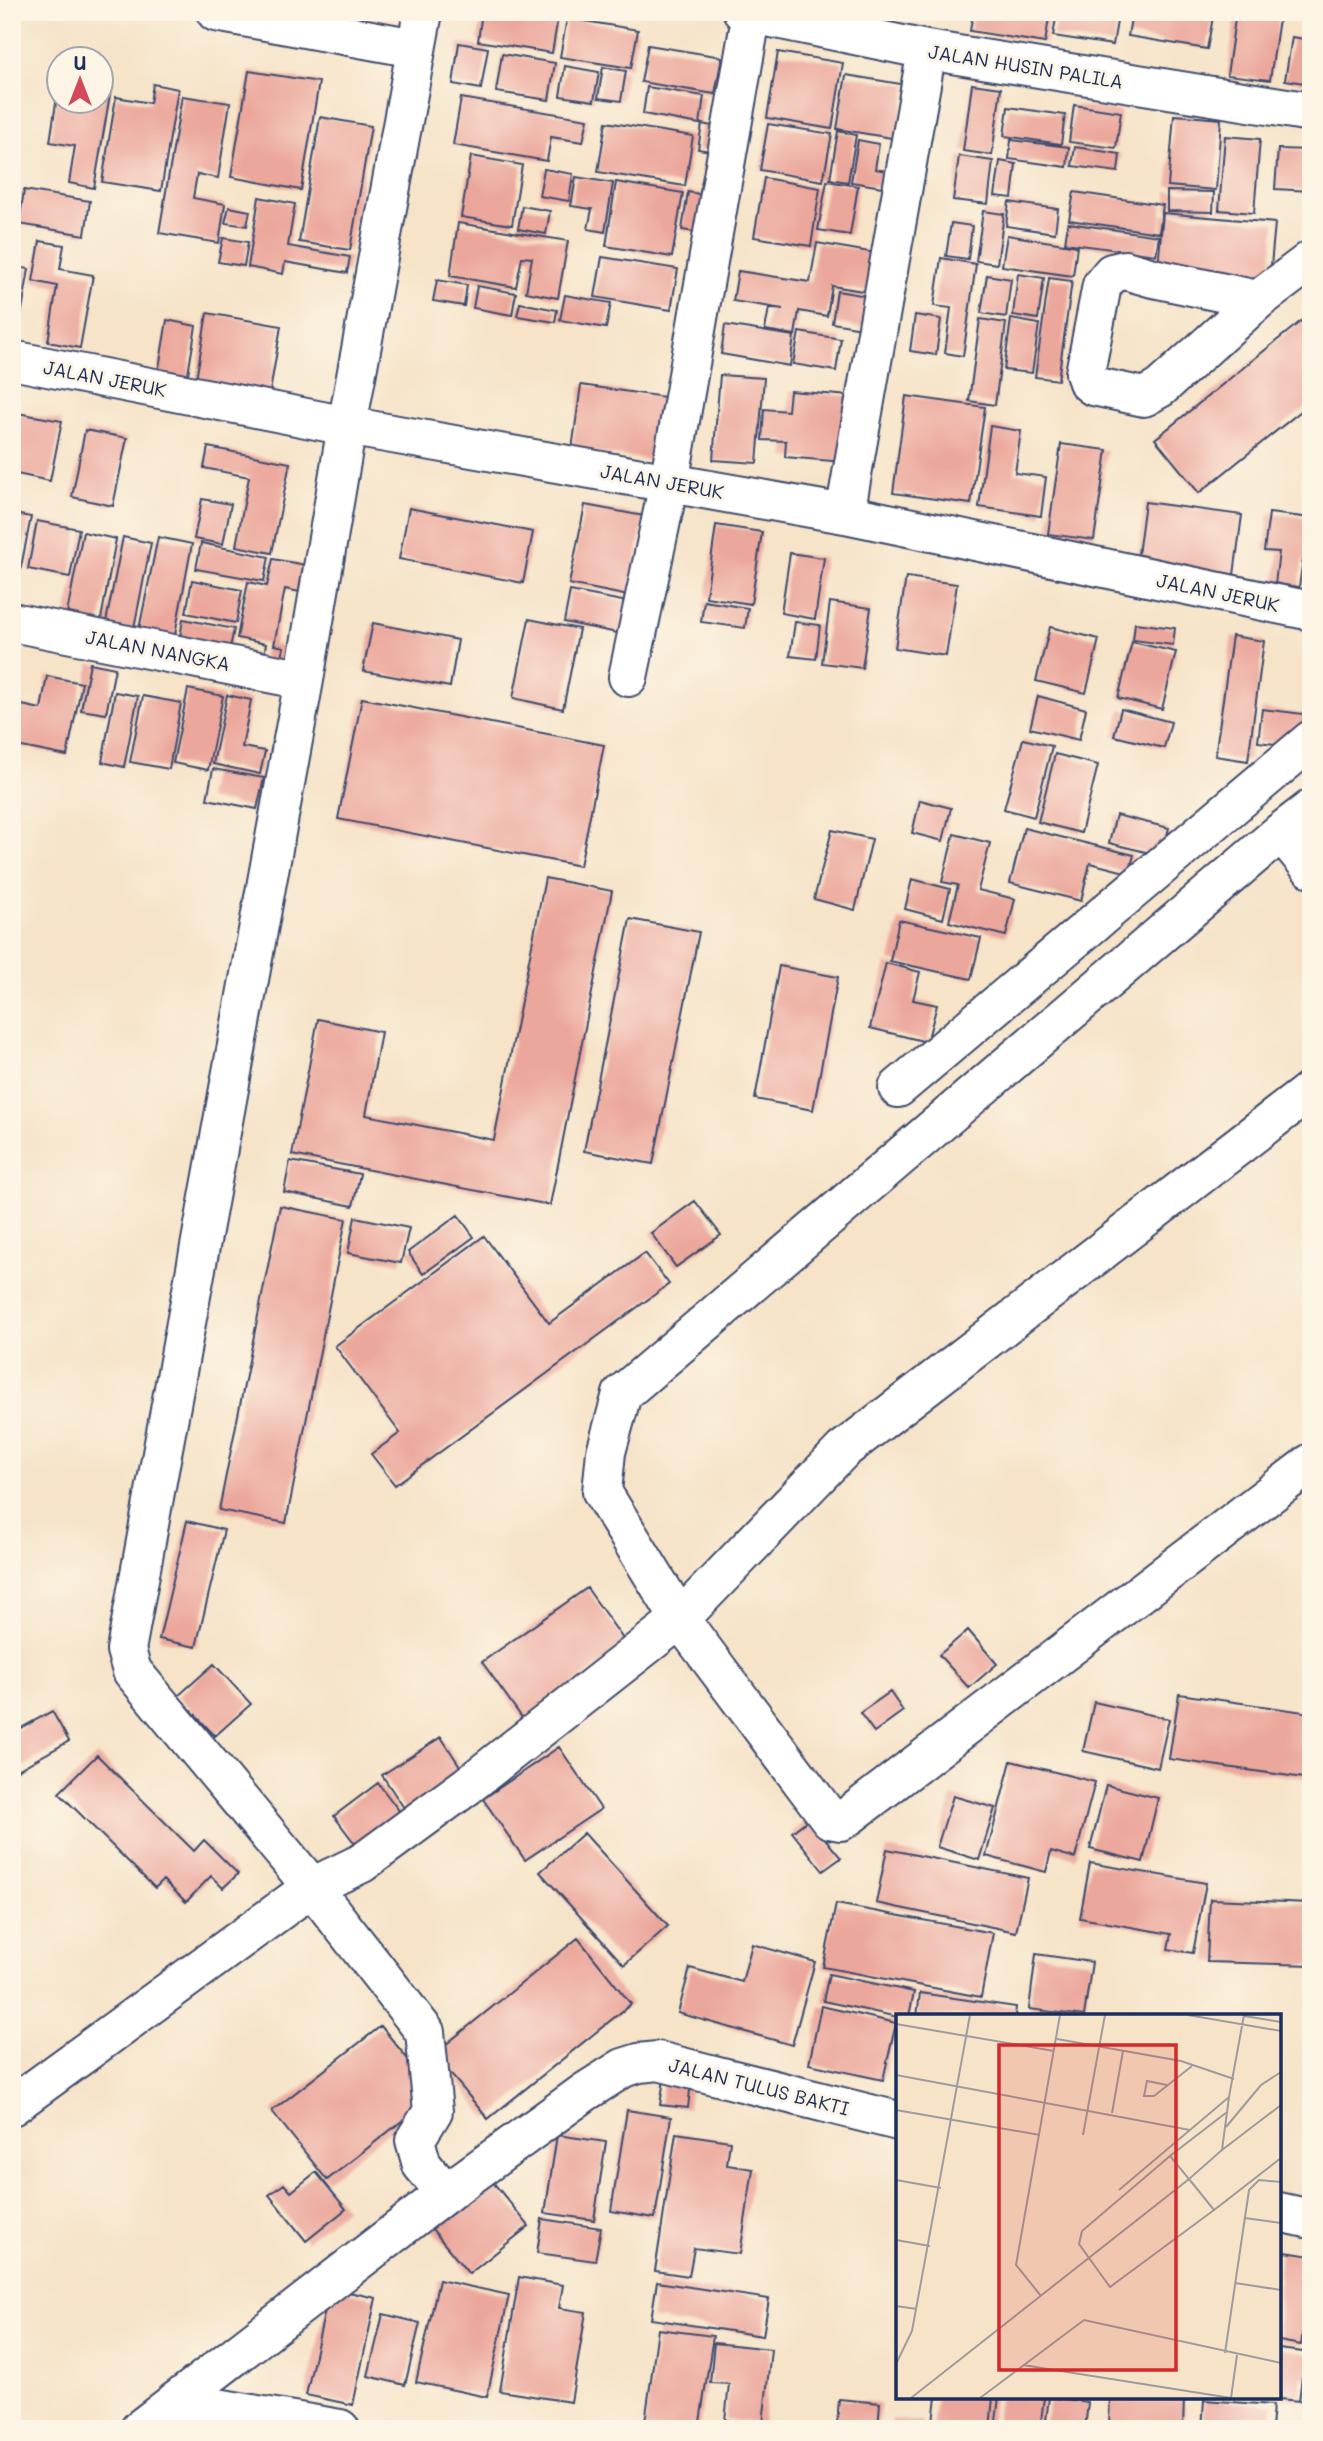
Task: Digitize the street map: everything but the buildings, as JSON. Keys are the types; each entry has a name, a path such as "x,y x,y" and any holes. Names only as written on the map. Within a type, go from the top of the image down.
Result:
{"street":[{"path":"216,12 419,30 304,680 126,1650 135,1674 312,1887 425,2032 433,2111 415,2140 422,2165 446,2193"},
{"path":"628,677 669,482 749,13"},
{"name":"JALAN HUSIN PALILA","path":"749,13 927,50 1311,111"},
{"path":"845,514 927,50"},
{"path":"1258,300 1311,260"},
{"name":"JALAN JERUK","path":"12,360 347,426 845,514 1311,611"},
{"name":"JALAN NANGKA","path":"12,622 304,680"},
{"path":"898,1088 1311,740"},
{"path":"1311,809 622,1394 606,1452 602,1492 680,1619 830,1819 841,1821 1311,1463"},
{"path":"1281,832 1311,868"},
{"path":"12,2106 312,1887 362,1863 436,1809 680,1619 843,1450 1311,1090"},
{"name":"JALAN TULUS BAKTI","path":"140,2429 446,2193 585,2092 623,2068 659,2061 896,2120"},
{"path":"1281,2212 1311,2219"},
{"path":"176,2401 340,2429"}]}
